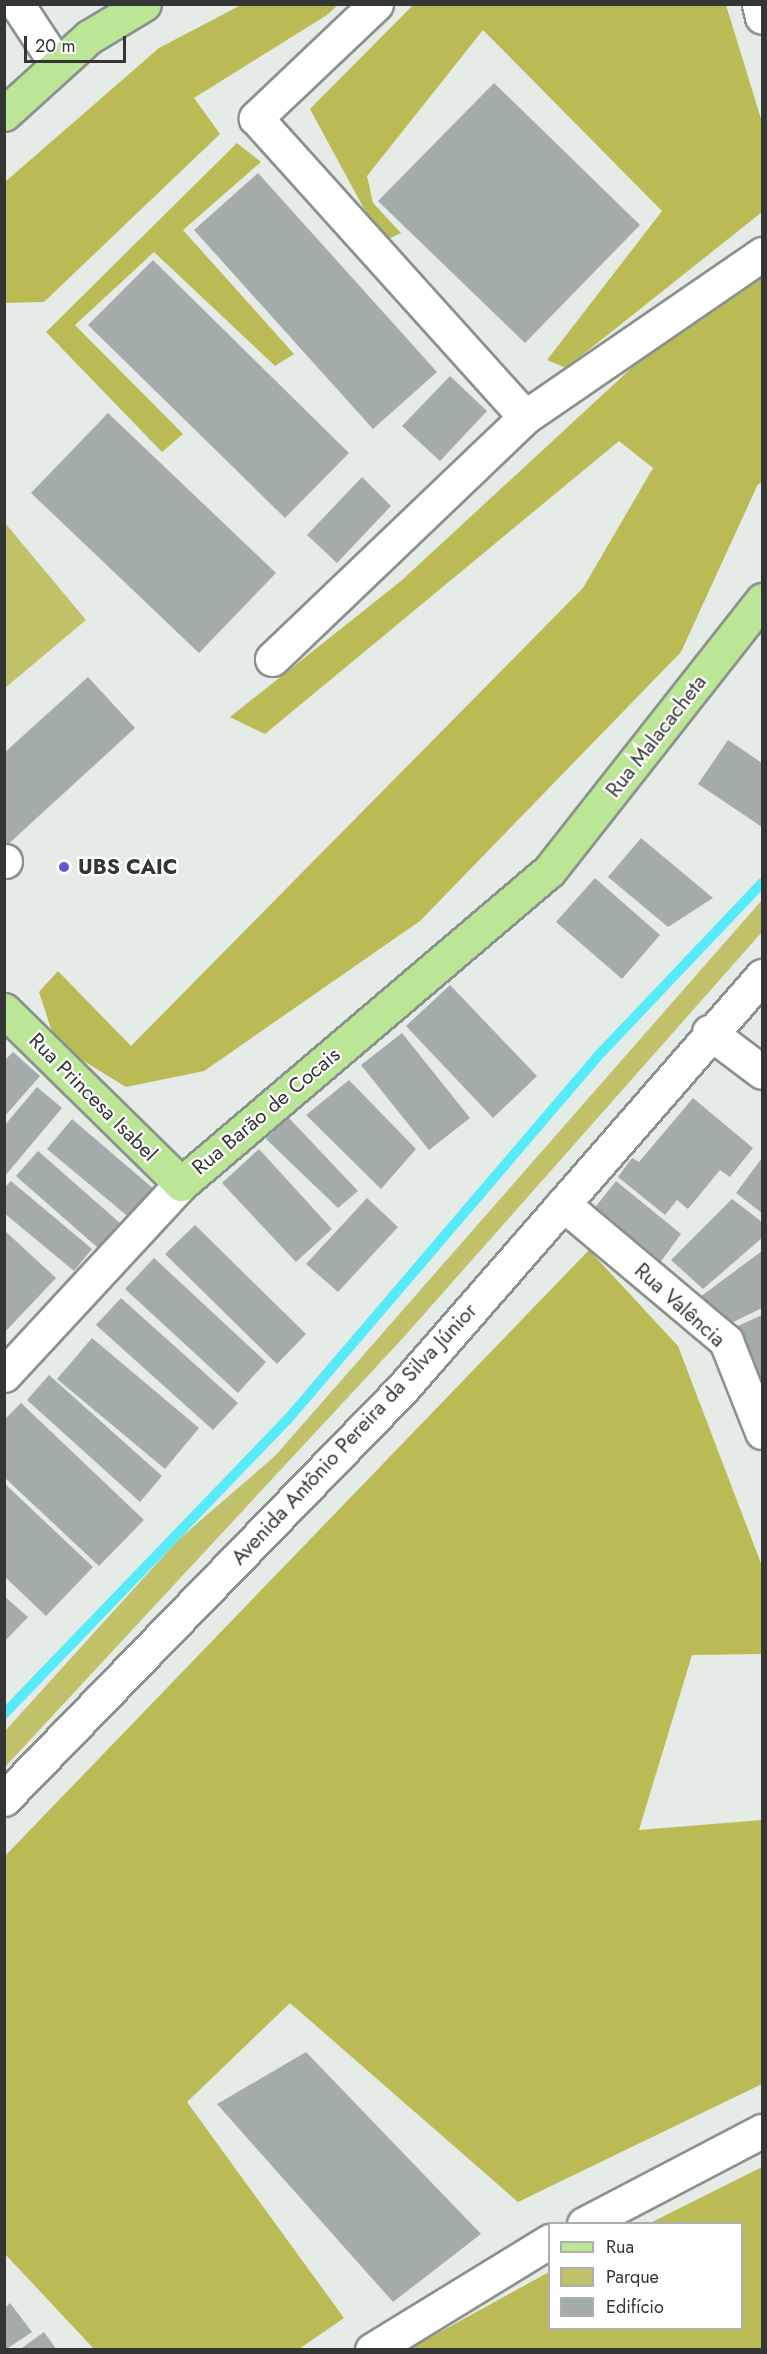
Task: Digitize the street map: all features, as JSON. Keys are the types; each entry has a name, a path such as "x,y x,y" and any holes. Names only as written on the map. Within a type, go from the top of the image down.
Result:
{"main road":[{"path":"7,108 88,37 144,4"},
{"name":"Rua Malacacheta","path":"549,871 762,600"},
{"name":"Rua Barão de Cocais","path":"181,1184 549,871"},
{"name":"Rua Princesa Isabel","path":"4,1010 181,1184"}],"street":[{"path":"17,4 57,65"},
{"path":"376,4 256,118 525,417"},
{"path":"759,4 762,17"},
{"path":"272,659 525,417 762,254"},
{"name":"Avenida Antônio Pereira da Silva Júnior","path":"4,1799 402,1389 710,1032 762,976"},
{"path":"710,1032 762,1072"},
{"name":"Rua Barão de Cocais","path":"7,1367 181,1184"},
{"name":"Rua Valência","path":"563,1204 726,1341 762,1432"},
{"path":"586,2222 762,2131"},
{"path":"372,2349 548,2242"}],"green space":[{"path":"5,523 86,620 4,688"},
{"path":"762,900 762,932 402,1339 5,1767 5,1731 178,1540 275,1456"}],"shaded area":[{"path":"241,5 338,5 327,15 194,98 220,134 44,302 5,303 5,182 159,48"},
{"path":"413,5 726,5 762,122 762,212 566,368 547,360 662,211 483,30 367,176 373,203 401,233 382,242 310,109"},
{"path":"237,143 261,162 183,230 294,354 275,366 154,252 75,325 183,434 162,452 46,332"},
{"path":"762,271 762,483 758,484 681,652 420,921 204,1071 126,1087 56,1044 39,992 58,971 131,1046 583,588 653,468 619,441 265,734 230,717 401,581 638,362 731,289"},
{"path":"589,1250 678,1346 762,1566 762,1654 692,1655 639,1830 762,1820 762,2084 518,2202 290,2003 187,2102 344,2318 299,2349 94,2349 5,2254 5,1856"},
{"path":"762,2167 762,2349 409,2349 548,2273 548,2330 743,2330 743,2222 652,2222"}],"building":[{"path":"494,83 640,225 525,343 378,201"},
{"path":"258,173 437,372 373,429 194,230"},
{"path":"153,260 349,453 285,518 88,325"},
{"path":"450,376 487,411 440,461 402,426"},
{"path":"108,413 276,573 199,653 31,493"},
{"path":"362,477 391,506 337,563 307,535"},
{"path":"88,677 135,728 4,848 4,753"},
{"path":"728,740 762,763 762,827 698,784"},
{"path":"641,838 713,898 668,927 608,877"},
{"path":"595,878 660,935 622,979 556,922"},
{"path":"450,985 537,1076 493,1118 406,1026"},
{"path":"402,1033 470,1118 429,1150 361,1065"},
{"path":"13,1052 40,1076 4,1117 4,1061"},
{"path":"349,1080 416,1149 381,1189 306,1115"},
{"path":"37,1087 62,1108 4,1177 4,1126"},
{"path":"693,1098 753,1148 730,1177 720,1170 688,1209 677,1200 665,1215 618,1177 632,1158 639,1162"},
{"path":"288,1117 358,1191 338,1208 266,1139"},
{"path":"72,1119 155,1190 131,1219 47,1149"},
{"path":"259,1149 332,1229 296,1262 222,1183"},
{"path":"38,1151 120,1223 98,1248 16,1176"},
{"path":"762,1158 762,1213 736,1193"},
{"path":"11,1181 92,1249 74,1271 4,1213 4,1188"},
{"path":"616,1181 681,1234 659,1264 593,1210"},
{"path":"367,1198 398,1227 338,1292 306,1264"},
{"path":"732,1199 762,1222 762,1238 703,1289 671,1260"},
{"path":"195,1225 306,1334 277,1364 165,1254"},
{"path":"4,1230 56,1278 4,1333"},
{"path":"762,1251 762,1308 721,1328 700,1297"},
{"path":"154,1258 266,1362 238,1393 125,1289"},
{"path":"121,1298 238,1403 213,1430 96,1325"},
{"path":"762,1315 762,1382 738,1326"},
{"path":"92,1338 199,1428 165,1469 57,1379"},
{"path":"49,1375 162,1476 140,1502 27,1400"},
{"path":"21,1403 144,1520 99,1566 4,1477 4,1420"},
{"path":"4,1483 93,1567 46,1616 4,1576"},
{"path":"4,1596 28,1617 4,1642"},
{"path":"306,2052 481,2234 393,2302 217,2104"},
{"path":"10,2303 32,2332 5,2350 5,2308"},
{"path":"44,2332 57,2350 19,2350"}],"waterway":[{"path":"4,1714 288,1419 596,1058 762,883"}],"place":[{"name":"UBS CAIC","path":"64,867"}]}
